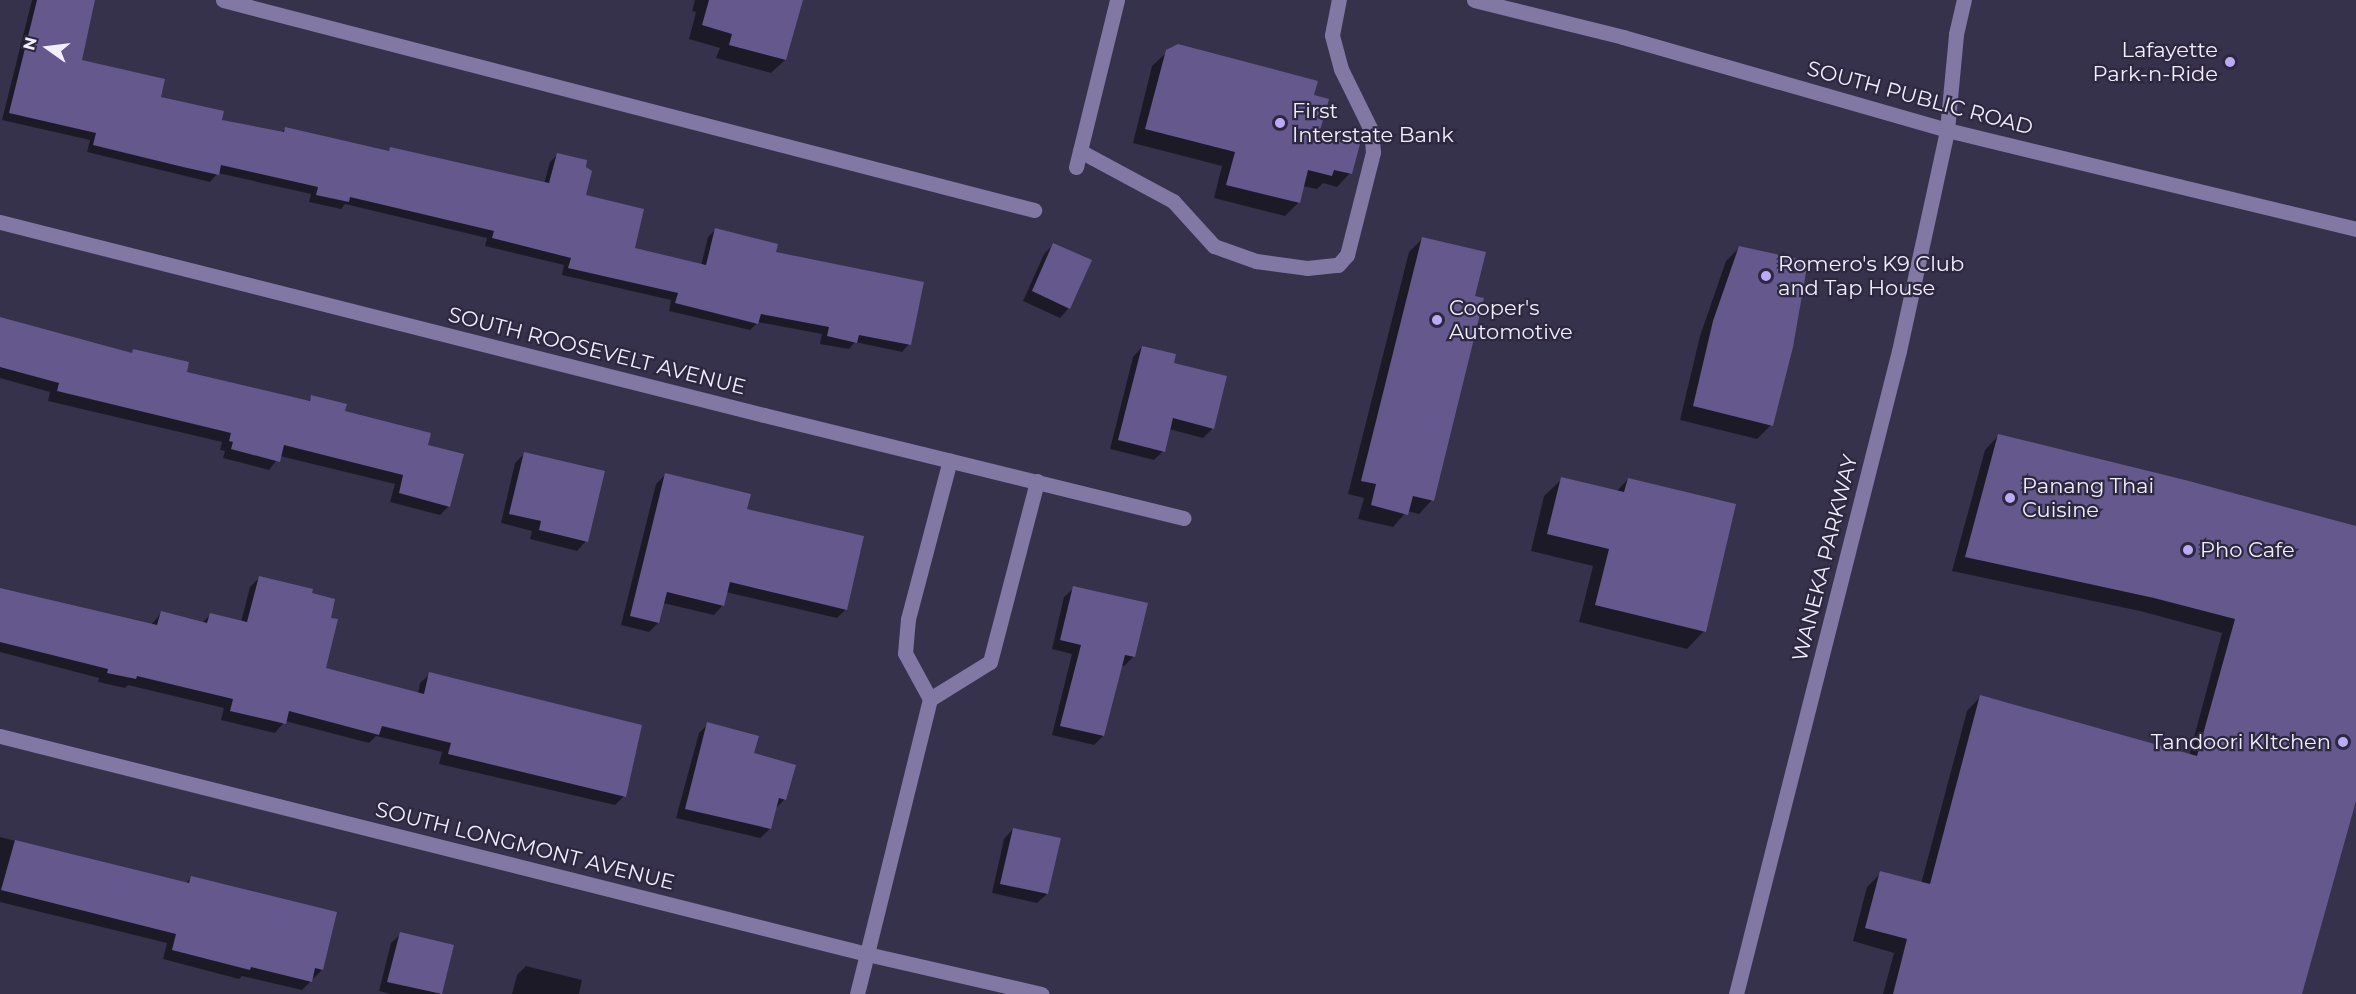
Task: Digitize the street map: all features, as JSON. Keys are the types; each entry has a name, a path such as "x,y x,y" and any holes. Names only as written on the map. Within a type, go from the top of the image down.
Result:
{"street":[{"path":"223,0 1034,210"},
{"path":"1076,167 1117,0"},
{"path":"1080,151 1173,201 1214,246 1256,261 1307,268 1338,265 1347,255 1373,152 1371,130 1341,69 1332,35 1339,0"},
{"name":"SOUTH PUBLIC ROAD","path":"1474,0 1623,37 1947,130 2356,229"},
{"name":"WANEKA PARKWAY","path":"1736,994 1899,351 1947,130 1956,34 1964,0"},
{"name":"SOUTH ROOSEVELT AVENUE","path":"0,222 1184,518"},
{"path":"856,994 930,699 905,653 908,619 950,460"},
{"path":"930,699 990,662 1037,481"},
{"name":"SOUTH LONGMONT AVENUE","path":"0,736 867,954 1041,994"}],"building":[{"path":"37,0 95,0 82,60 165,79 161,97 224,111 222,120 284,132 285,127 389,151 390,147 549,183 557,153 587,160 586,167 592,171 586,195 644,209 635,248 706,265 715,228 778,244 776,252 924,282 911,345 859,335 857,343 827,336 829,327 761,314 758,324 675,303 678,293 568,268 571,258 492,238 494,231 350,197 349,202 316,195 318,187 221,165 219,175 183,167 93,145 96,133 9,113"},
{"path":"709,0 803,0 786,60 729,45 732,34 702,25"},
{"name":"First Interstate Bank","path":"1178,44 1318,81 1314,95 1329,99 1319,134 1360,144 1352,174 1334,170 1332,176 1308,170 1300,203 1226,185 1235,152 1145,129 1166,50"},
{"path":"1422,237 1486,252 1475,296 1484,298 1434,501 1413,496 1408,515 1371,505 1376,484 1361,481"},
{"path":"1053,243 1092,260 1070,309 1032,291"},
{"path":"1739,246 1808,261 1793,347 1773,426 1693,406 1713,321"},
{"path":"0,317 132,353 133,349 189,362 187,372 310,401 311,395 347,404 345,411 431,433 428,445 464,454 450,507 399,493 403,475 284,445 280,462 231,449 233,442 229,441 231,433 57,391 59,383 0,367"},
{"path":"1142,346 1176,354 1174,363 1227,376 1214,429 1173,418 1165,452 1118,440"},
{"path":"1998,434 2185,480 2356,526 2356,801 2302,994 1893,994 1907,939 1865,928 1880,871 1930,884 1980,695 2197,756 2235,619 2154,598 1965,557"},
{"path":"524,452 605,471 588,542 539,530 541,521 509,514"},
{"path":"665,473 751,494 747,509 864,536 847,610 730,582 724,606 667,592 659,623 630,616"},
{"path":"1561,477 1624,492 1628,478 1736,504 1706,632 1595,605 1609,549 1547,534"},
{"path":"259,576 313,589 312,593 335,599 331,618 338,619 326,668 424,694 429,672 642,725 626,797 448,754 451,743 382,726 379,735 289,711 286,724 230,711 233,699 137,676 136,679 107,673 108,669 0,642 0,588 157,625 161,611 207,623 210,613 247,622"},
{"path":"1073,586 1148,603 1135,657 1125,655 1104,736 1060,726 1081,645 1060,640"},
{"path":"707,722 759,736 754,753 796,765 786,800 779,798 771,829 685,809"},
{"path":"1013,828 1061,838 1048,894 1000,884"},
{"path":"15,840 189,883 191,876 337,912 323,970 315,968 312,982 251,967 250,970 172,950 176,934 1,890"},
{"path":"400,932 454,945 442,994 387,982"}],"place":[{"name":"Lafayette Park-n-Ride","path":"2230,62"},
{"name":"First Interstate Bank","path":"1280,123"},
{"name":"Romero's K9 Club and Tap House","path":"1766,276"},
{"name":"Cooper's Automotive","path":"1437,320"},
{"name":"Panang Thai Cuisine","path":"2010,498"},
{"name":"Pho Cafe","path":"2188,550"},
{"name":"Tandoori KItchen","path":"2343,742"}]}
